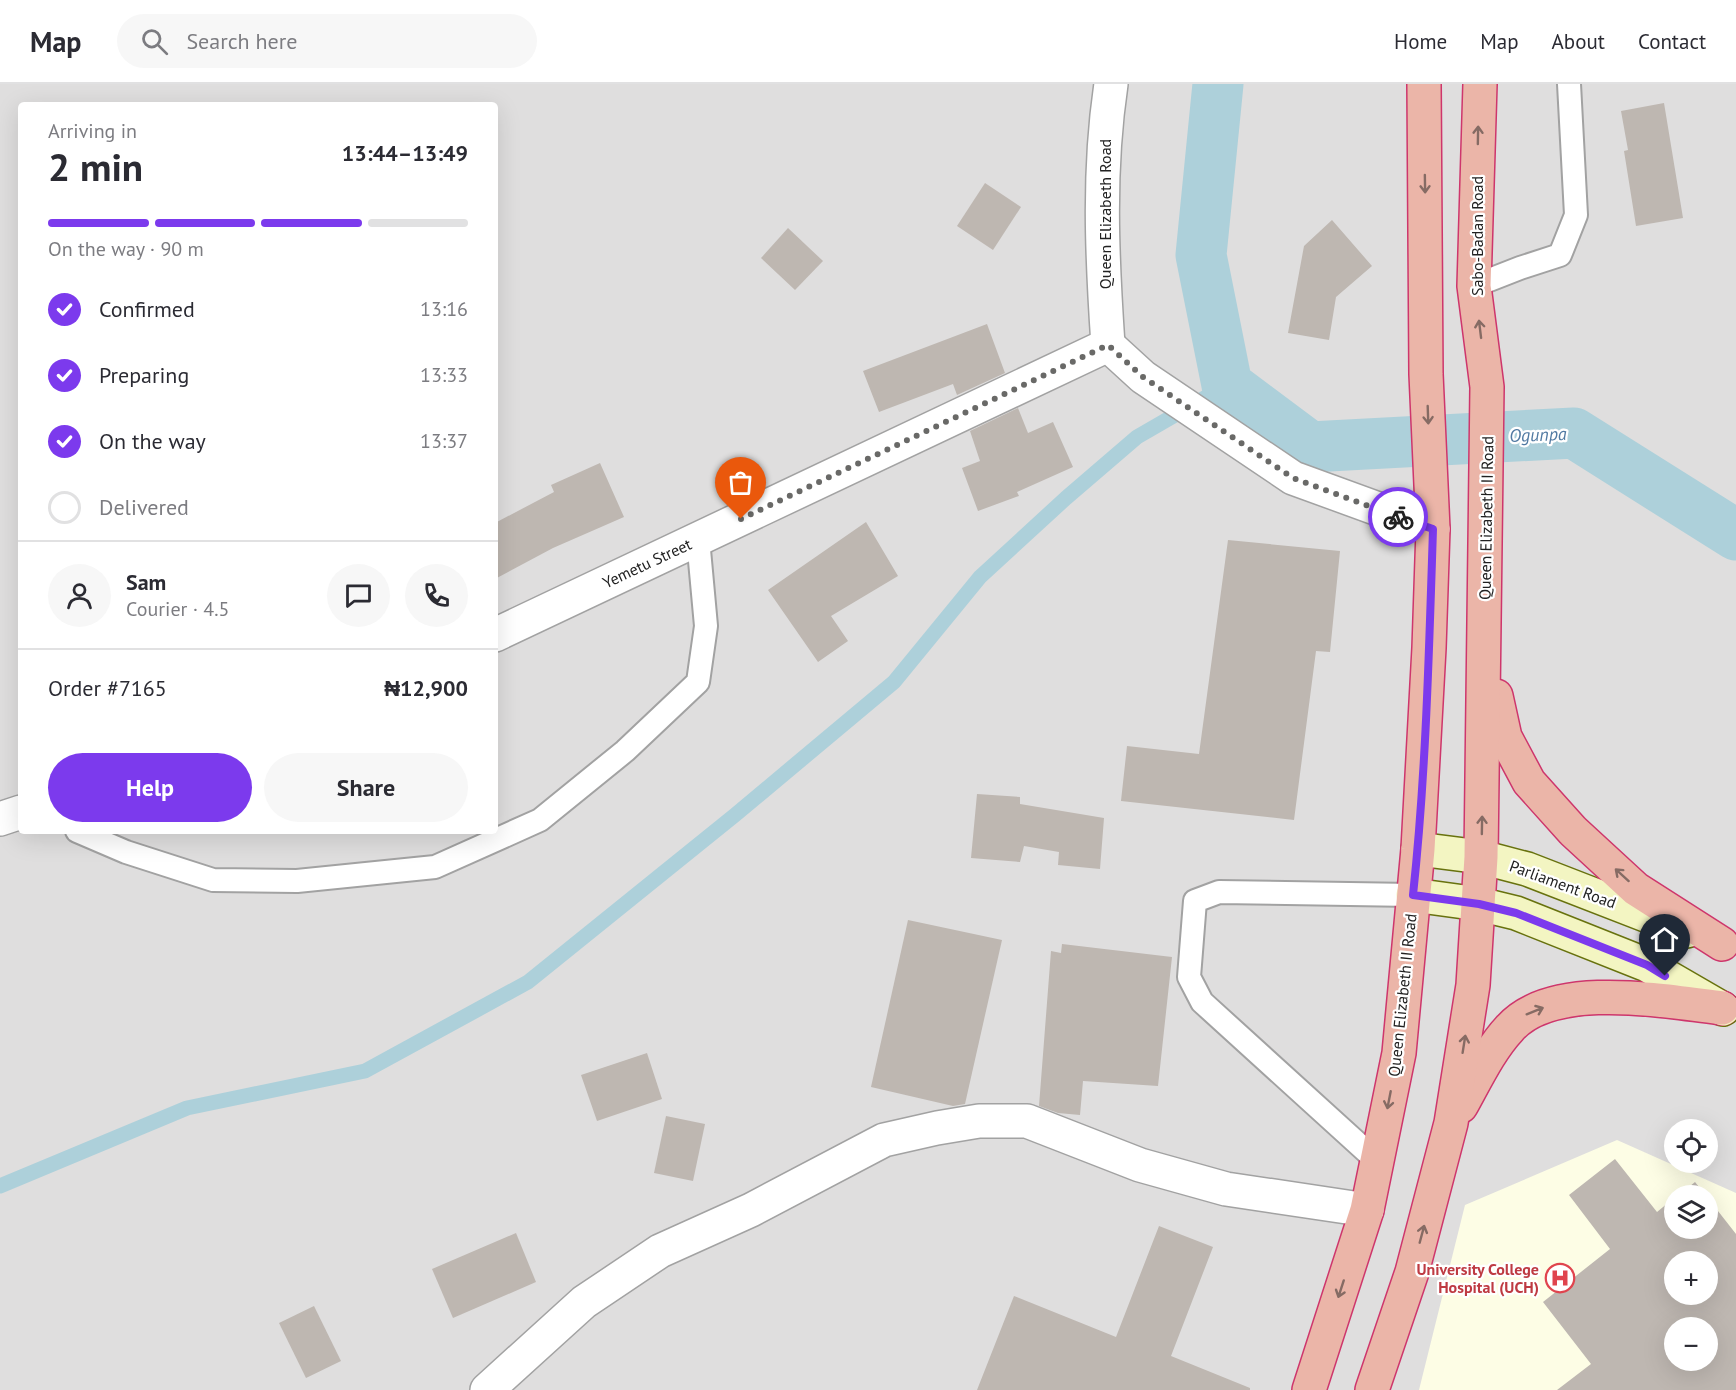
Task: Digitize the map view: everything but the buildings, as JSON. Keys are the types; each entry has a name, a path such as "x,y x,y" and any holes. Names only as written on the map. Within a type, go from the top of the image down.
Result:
{"highway":[{"name":"Queen Elizabeth II Road","path":"1309,1390 1367,1210 1399,1053 1418,849 1433,529 1426,374 1424,84"},
{"name":"Sabo-Badan Road","path":"1480,84 1474,286 1487,387"},
{"name":"Queen Elizabeth II Road","path":"1372,1390 1412,1272 1451,1123 1473,986 1481,858 1487,387"},
{"path":"1484,609 1492,679 1505,737 1529,782 1573,831 1636,889 1729,948"},
{"path":"1451,1123 1488,1059 1510,1028 1530,1012 1574,999 1630,997 1729,1011"}],"main road":[{"name":"Parliament Road","path":"1418,849 1481,858 1527,869 1729,948"},
{"path":"1413,895 1479,904 1516,913 1647,965 1729,1011"}],"street":[{"name":"Queen Elizabeth Road","path":"1108,345 1102,252 1104,131 1111,84"},
{"path":"1108,345 1143,377 1293,478 1433,529"},
{"name":"Yemetu Street","path":"498,634 1108,345"},
{"path":"0,819 18,813"},
{"path":"486,1390 584,1302 660,1251 751,1210 884,1140 937,1128 979,1120 1027,1121 1140,1165 1226,1189 1367,1210"}],"lane":[{"path":"1474,286 1560,255 1576,215 1569,84"},
{"path":"84,834 126,852 213,880 297,881 435,867 540,820 625,751 698,682 706,626 698,539"},
{"path":"1377,1161 1202,1002 1189,976 1195,901 1219,892 1413,895"}],"shaded area":[{"path":"0,84 1736,84 1736,1390 0,1390"},
{"name":"University College Hospital (UCH)","path":"1617,1140 1664,1161 1664,1173 1691,1173 1736,1193 1736,1390 1419,1390 1465,1205"}],"waterway":[{"name":"Ogunpa","path":"1218,84 1201,255 1227,385 1310,447 1574,433 1736,535"},
{"path":"0,1186 187,1108 365,1071 528,982 735,815 894,682 980,577 1137,437 1227,385"}],"way so far":[{"path":"741,519 1108,345 1143,377 1293,478 1398,517"}],"place":[{"name":"University College Hospital (UCH)","path":"1560,1278"}],"route":[{"path":"1398,517 1433,529 1428,670 1418,849 1413,895 1479,904 1516,913 1647,965 1665,976"}]}
